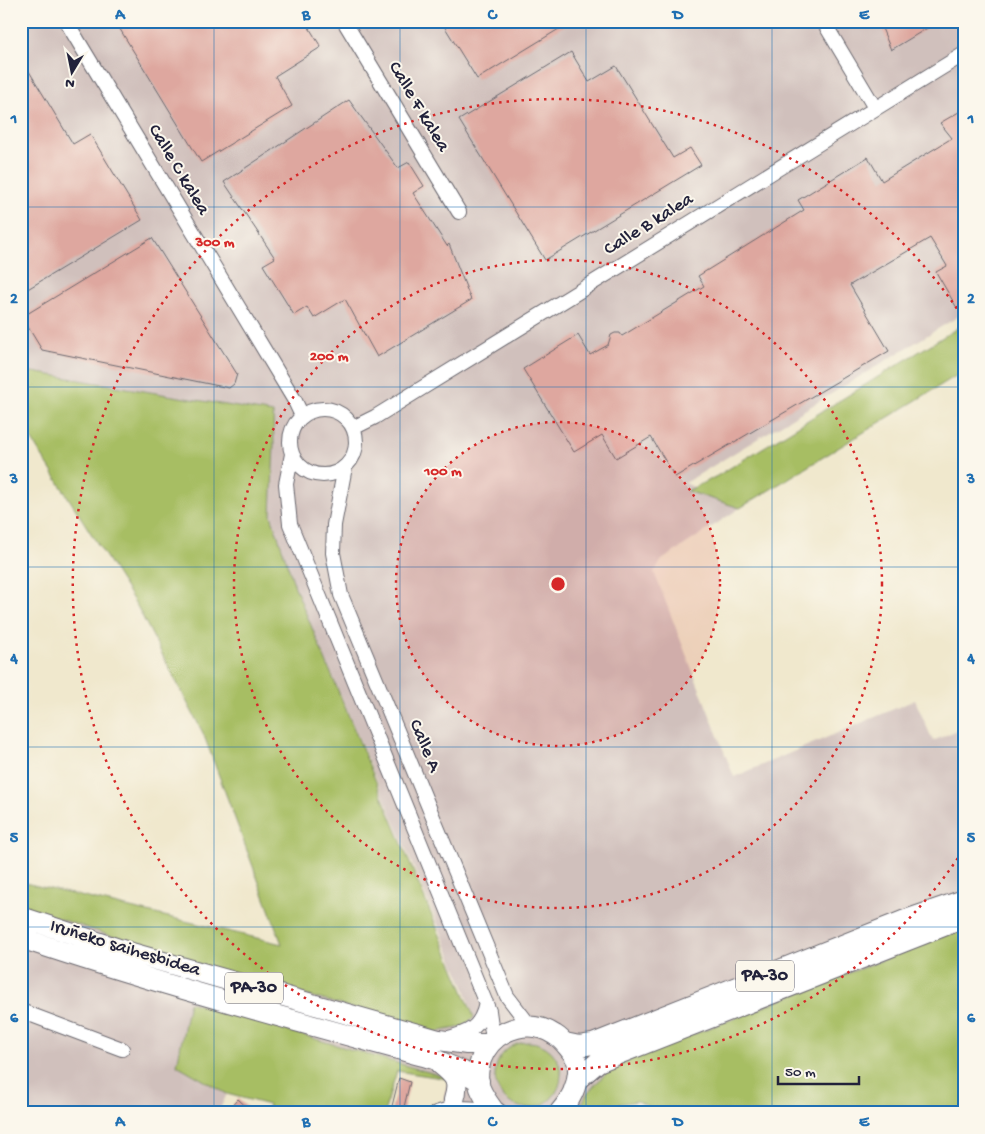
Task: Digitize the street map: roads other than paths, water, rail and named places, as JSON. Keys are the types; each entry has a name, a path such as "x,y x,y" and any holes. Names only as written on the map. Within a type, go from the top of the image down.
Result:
{"highway":[{"name":"PA-30","path":"565,1044 579,1046 593,1044 904,921 964,900"},
{"name":"Iruñeko saihesbidea","path":"21,917 436,1050 462,1071 479,1081"},
{"name":"PA-30","path":"559,1113 568,1103 578,1079 598,1062 964,918"},
{"name":"Iruñeko saihesbidea","path":"21,938 200,994 436,1050 491,1042"},
{"name":"PA-30","path":"491,1042 504,1032 517,1027 530,1026"},
{"path":"530,1026 543,1029 555,1035 565,1044 578,1062 578,1079"},
{"path":"491,1042 483,1055 479,1068 479,1081 480,1090 495,1112"},
{"name":"Iruñeko saihesbidea","path":"436,1050 456,1080 457,1090 444,1108"}],"street":[{"name":"Calle C kalea","path":"66,21 295,400 302,416"},
{"name":"Calle F kalea","path":"344,21 459,212"},
{"path":"823,21 875,108"},
{"name":"Calle B kalea","path":"353,428 964,54"},
{"path":"326,409 335,411 342,415 353,428 356,444 354,453 344,467 337,472 319,474 303,468 296,462 290,447 291,433 293,426 302,416 310,411 326,409"},
{"path":"292,454 286,484 290,524 486,1003 489,1011 491,1042"},
{"name":"Calle A","path":"344,467 334,526 333,553 341,595 507,996 530,1026"},
{"path":"21,947 88,969 160,981"},
{"path":"436,1050 477,1025 484,1014 486,1003"},
{"path":"21,1012 122,1049"},
{"path":"444,1108 479,1081"},
{"path":"444,1108 468,1107 495,1112"}]}
